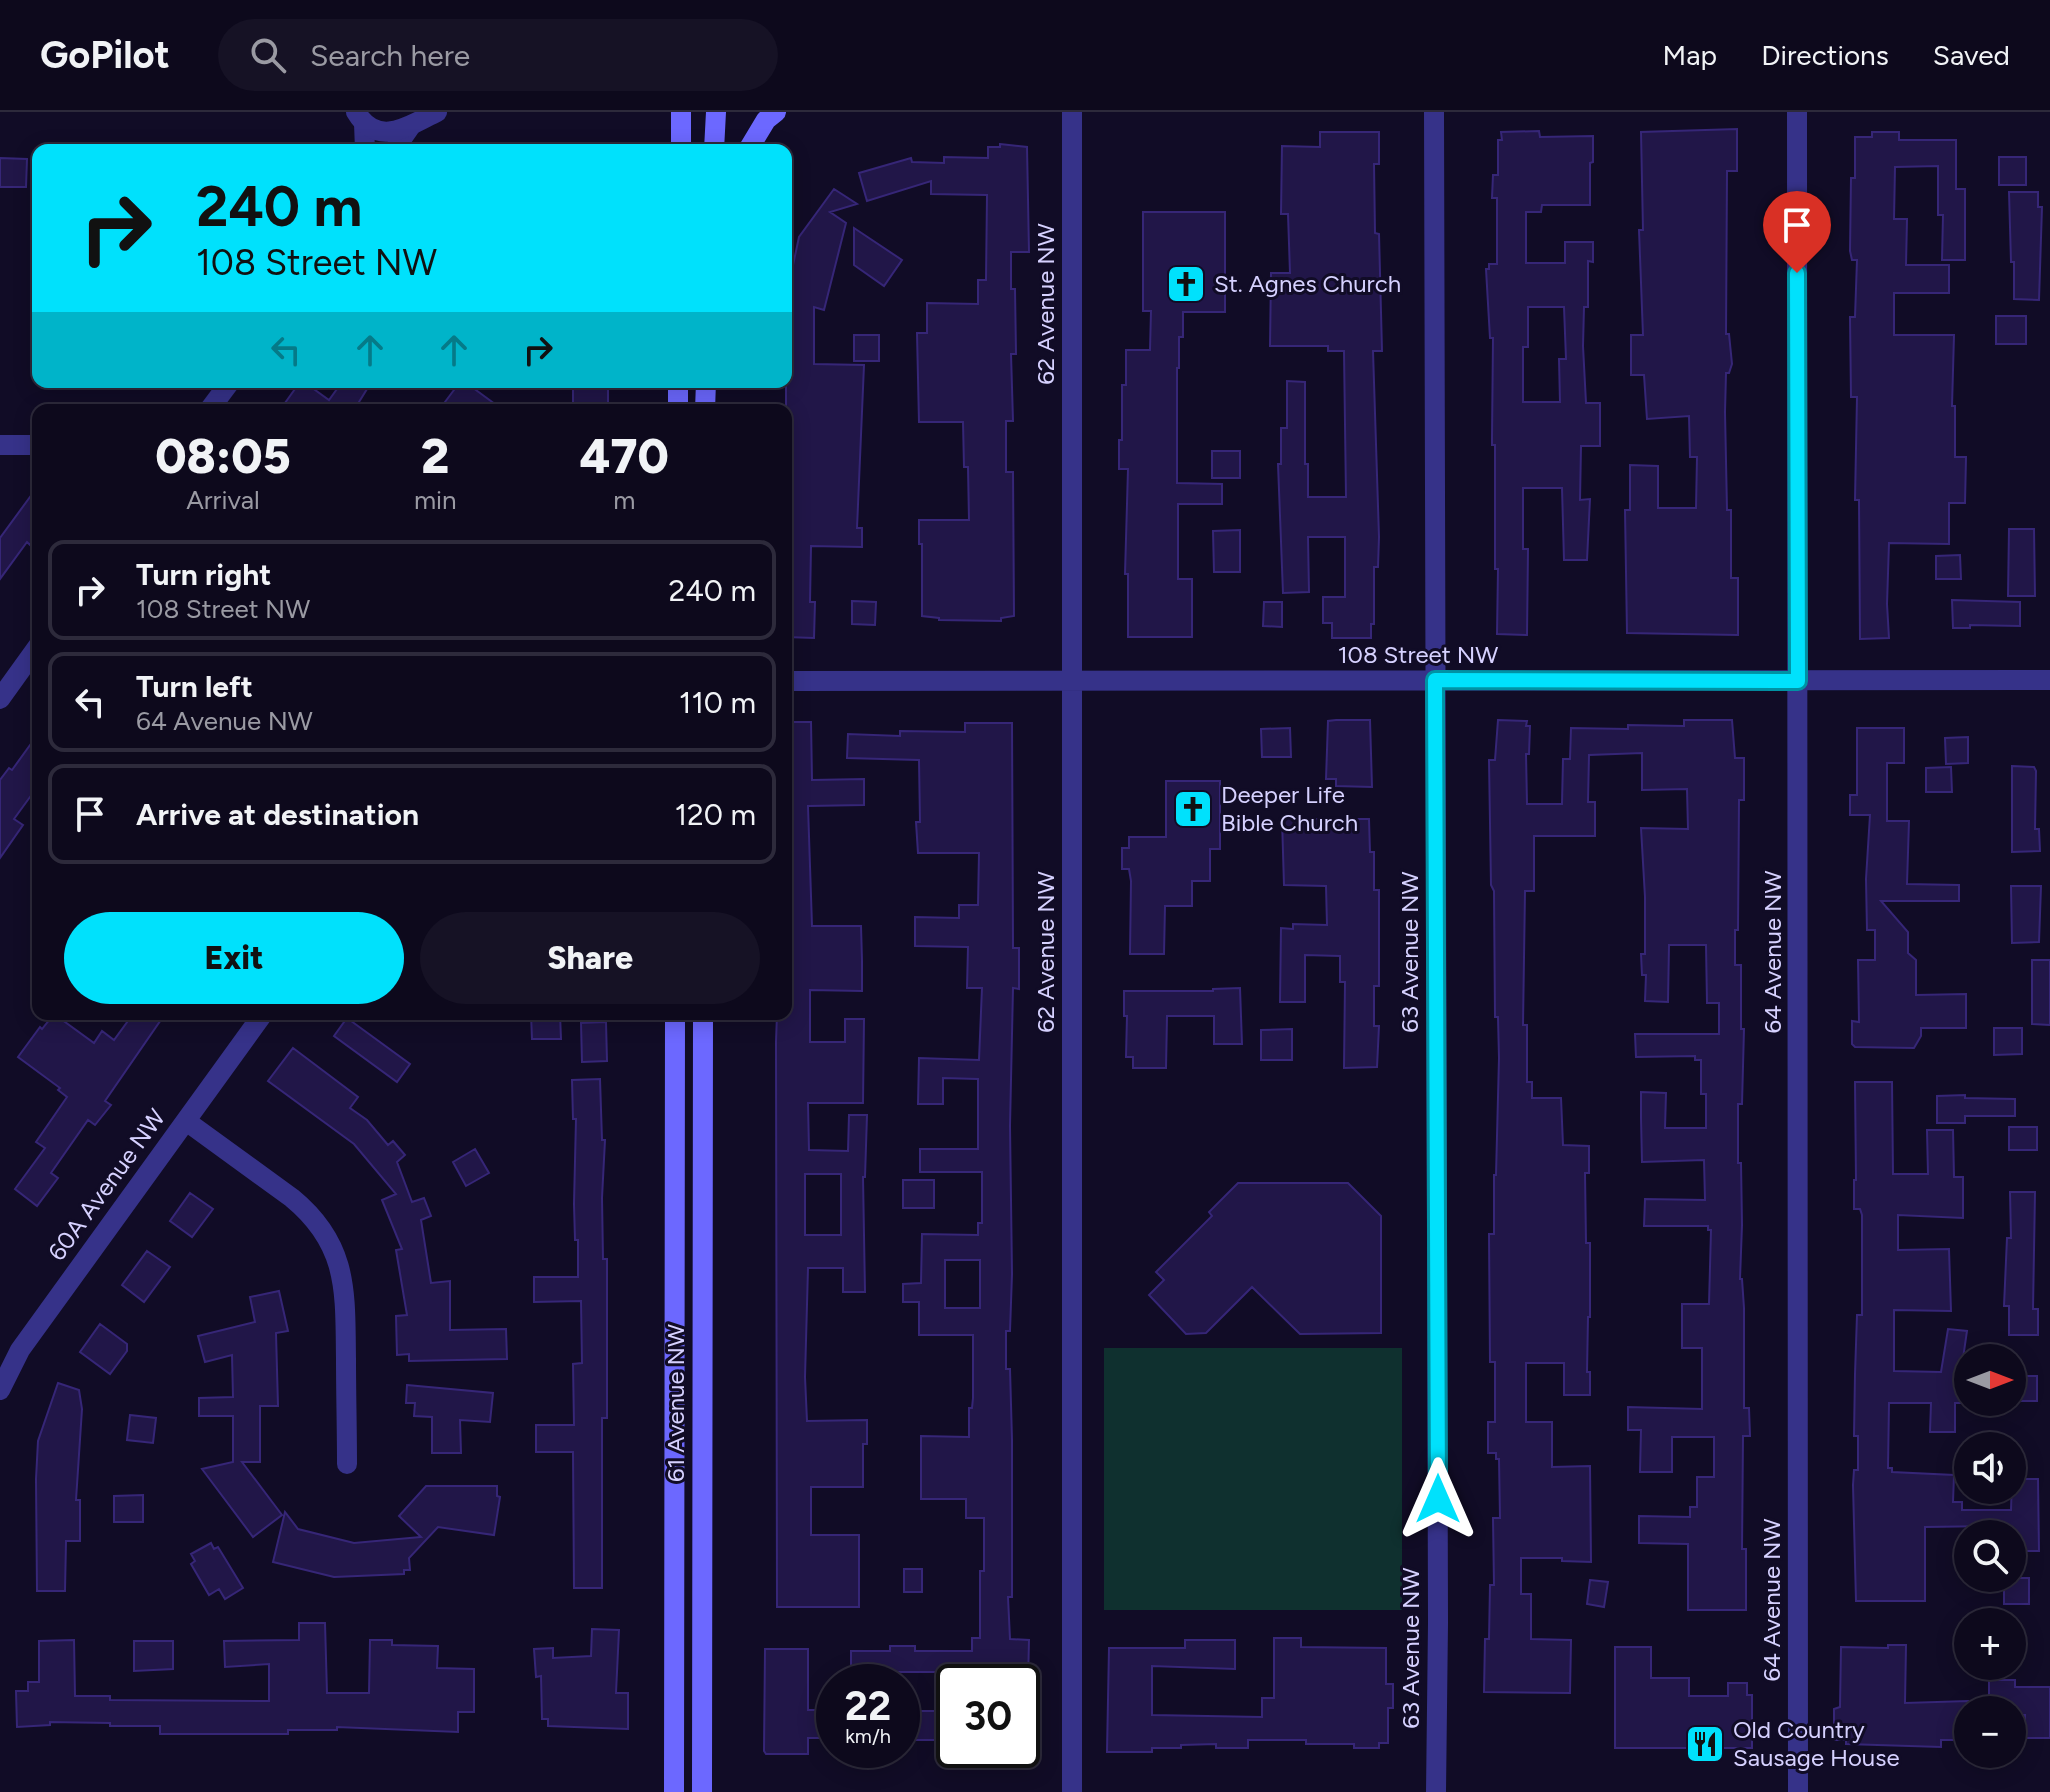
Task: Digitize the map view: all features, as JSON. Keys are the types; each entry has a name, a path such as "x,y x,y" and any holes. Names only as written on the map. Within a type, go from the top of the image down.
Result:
{"main road":[{"path":"681,112 681,144"},
{"path":"714,144 716,112"},
{"path":"752,144 766,120 776,112"},
{"name":"61 Avenue NW","path":"674,1792 675,1020"},
{"name":"61 Avenue NW","path":"702,1792 703,1020"}],"street":[{"name":"62 Avenue NW","path":"1072,112 1072,1792"},
{"name":"63 Avenue NW","path":"1434,112 1436,1792"},
{"name":"64 Avenue NW","path":"1797,112 1798,1792"},
{"path":"356,116 382,131 398,131 423,118"},
{"path":"356,116 363,144"},
{"path":"399,144 423,118"},
{"path":"0,445 32,445"},
{"path":"0,699 32,654"},
{"name":"108 Street NW","path":"792,681 2050,680"},
{"name":"60A Avenue NW","path":"0,1390 20,1350 259,1020"},
{"path":"186,1121 292,1198 328,1238 345,1287 347,1464"}],"green space":[{"path":"1104,1348 1402,1348 1402,1610 1104,1610"}],"building":[{"path":"1737,129 1737,171 1727,171 1726,334 1729,334 1732,364 1729,373 1726,373 1725,412 1727,510 1731,510 1731,578 1738,578 1738,635 1627,633 1625,510 1630,510 1630,465 1658,466 1658,508 1696,508 1697,457 1690,457 1689,416 1647,419 1644,375 1631,375 1631,335 1643,335 1639,230 1643,230 1641,132"},
{"path":"1539,131 1540,137 1593,136 1590,205 1542,205 1541,212 1526,212 1526,263 1565,263 1565,242 1593,242 1593,262 1588,261 1588,307 1584,307 1583,346 1586,403 1600,403 1600,446 1581,446 1580,500 1590,499 1587,560 1564,560 1562,488 1523,488 1523,549 1528,549 1527,635 1497,634 1495,445 1492,445 1493,338 1490,338 1486,269 1489,269 1489,264 1497,264 1497,198 1492,198 1493,175 1498,175 1498,140 1502,140 1501,132","holes":["1528,307 1564,307 1566,359 1559,359 1560,402 1523,402 1523,347 1528,347"]},
{"path":"1320,132 1379,132 1379,164 1374,164 1382,351 1373,351 1379,537 1378,567 1374,567 1374,624 1371,624 1371,638 1332,638 1332,623 1323,623 1323,597 1345,597 1345,537 1308,537 1309,592 1283,593 1278,464 1281,464 1281,428 1287,428 1287,381 1305,382 1308,497 1346,497 1344,351 1328,351 1328,346 1270,346 1271,273 1290,273 1288,214 1281,214 1282,146 1320,147"},
{"path":"1872,132 1899,132 1899,140 1956,140 1956,189 1965,189 1965,260 1942,260 1943,215 1938,215 1938,166 1895,167 1894,219 1907,219 1906,265 1949,265 1949,293 1894,293 1894,335 1954,335 1952,406 1955,406 1955,457 1966,457 1965,503 1949,503 1949,544 1889,543 1889,638 1860,639 1859,500 1855,500 1857,397 1851,397 1850,317 1855,317 1857,260 1852,260 1850,251 1851,178 1855,178 1855,137 1872,137"},
{"path":"1000,144 1027,147 1029,252 1011,252 1016,354 1011,354 1013,421 1006,421 1006,472 1013,472 1014,616 1001,618 1001,621 939,620 922,616 919,520 969,520 968,467 964,467 963,422 919,422 917,333 927,333 927,303 978,304 978,280 986,280 987,195 931,194 931,181 867,201 859,173 911,158 912,162 944,163 944,157 988,158 988,147 1000,147"},
{"path":"1999,157 2026,157 2026,185 1999,185"},
{"path":"0,158 27,159 26,187 0,187"},
{"path":"834,189 857,204 830,212 846,223 824,310 814,307 814,364 864,365 857,528 862,528 862,547 811,546 810,602 815,602 814,638 792,637 792,404 786,404 786,388 792,388 792,270 799,237"},
{"path":"2009,192 2038,192 2038,207 2042,207 2039,300 2014,299"},
{"path":"1143,212 1225,212 1225,312 1183,312 1183,337 1179,337 1177,483 1222,484 1222,504 1178,504 1178,579 1192,579 1192,637 1128,637 1128,574 1125,574 1128,469 1119,469 1119,440 1122,440 1122,385 1126,385 1126,350 1150,350 1151,311 1143,311"},
{"path":"854,228 902,260 884,286 854,265"},
{"path":"1996,316 2026,316 2026,344 1996,344"},
{"path":"854,335 879,335 879,361 854,361"},
{"path":"296,388 312,388 329,400 338,388 367,389 358,404 284,404"},
{"path":"456,388 473,388 495,404 448,404 445,402"},
{"path":"573,388 608,388 608,404 573,404"},
{"path":"1212,451 1240,451 1240,478 1212,478"},
{"path":"32,494 32,542 30,545 27,542 0,579 0,538"},
{"path":"2009,529 2034,529 2035,596 2008,596"},
{"path":"1240,530 1240,572 1214,572 1213,531"},
{"path":"1960,555 1961,579 1936,579 1936,556"},
{"path":"1952,600 2020,602 2020,626 1970,625 1970,628 1953,628"},
{"path":"852,601 876,602 875,625 852,624"},
{"path":"1264,602 1282,602 1282,627 1263,626"},
{"path":"1370,720 1372,787 1336,786 1336,779 1326,779 1328,721"},
{"path":"1498,720 1527,721 1526,726 1530,726 1529,754 1526,754 1527,804 1562,804 1563,759 1570,759 1571,728 1628,729 1628,725 1684,726 1684,720 1732,720 1735,758 1744,758 1744,800 1739,800 1735,965 1741,965 1741,1029 1744,1029 1742,1104 1738,1104 1738,1163 1741,1163 1740,1279 1744,1308 1744,1408 1749,1408 1750,1436 1743,1436 1742,1549 1746,1549 1746,1610 1688,1610 1688,1544 1639,1543 1639,1516 1690,1517 1690,1507 1697,1507 1697,1477 1714,1477 1714,1437 1672,1437 1672,1472 1640,1472 1641,1430 1628,1430 1628,1407 1702,1409 1702,1348 1682,1348 1682,1304 1709,1304 1711,1230 1708,1226 1644,1226 1645,1199 1705,1200 1704,1160 1642,1162 1641,1118 1641,1092 1666,1093 1665,1128 1706,1128 1706,1094 1701,1094 1701,1060 1695,1060 1695,1056 1636,1057 1635,1034 1719,1034 1719,1003 1707,1003 1706,945 1669,945 1668,1002 1645,1001 1646,975 1642,975 1641,954 1645,954 1645,897 1641,828 1688,829 1687,789 1642,790 1642,753 1589,755 1588,802 1595,802 1595,836 1534,836 1534,891 1525,891 1523,1025 1527,1025 1527,1082 1532,1082 1532,1098 1561,1098 1563,1145 1589,1146 1589,1173 1585,1173 1586,1243 1590,1243 1587,1372 1590,1372 1590,1395 1564,1395 1564,1363 1526,1363 1526,1422 1552,1422 1552,1467 1590,1466 1591,1562 1521,1558 1521,1594 1531,1594 1531,1639 1571,1640 1570,1693 1484,1692 1490,1585 1494,1585 1493,1518 1500,1518 1499,1459 1496,1459 1496,1453 1488,1453 1488,1422 1495,1422 1495,1362 1490,1362 1489,1234 1494,1234 1499,1058 1498,1017 1495,1017 1489,760 1495,760"},
{"path":"792,722 811,722 812,780 864,779 864,805 808,806 812,926 861,926 862,991 810,990 810,1042 845,1042 845,1019 864,1019 863,1103 808,1103 809,1150 848,1151 849,1115 867,1115 863,1177 865,1292 843,1292 843,1268 808,1268 805,1377 807,1421 867,1420 867,1444 863,1444 863,1487 811,1487 811,1535 859,1535 859,1607 777,1607 777,1020 792,1020","holes":["805,1174 841,1174 841,1235 805,1235"]},
{"path":"965,723 1012,723 1013,948 1019,948 1019,989 1013,988 1010,1126 1012,1274 1010,1331 1006,1331 1012,1440 1012,1597 1008,1597 1010,1639 1029,1640 1028,1664 936,1664 936,1672 920,1672 920,1664 851,1664 851,1651 890,1651 890,1646 915,1646 915,1651 972,1651 972,1638 980,1638 980,1571 984,1571 984,1518 966,1518 966,1499 921,1499 921,1436 969,1437 969,1408 972,1408 973,1398 973,1335 919,1335 919,1302 903,1302 903,1284 921,1283 922,1234 978,1235 978,1223 982,1223 982,1172 920,1172 920,1149 978,1149 978,1079 943,1078 943,1104 918,1104 919,1058 979,1060 982,988 967,988 968,947 915,946 915,917 959,918 959,905 978,905 979,853 918,853 919,760 847,758 848,734 900,736 900,731 965,732","holes":["945,1260 980,1260 980,1308 945,1308"]},
{"path":"1290,728 1291,757 1262,757 1261,729"},
{"path":"1857,728 1904,728 1904,763 1887,763 1887,821 1909,821 1907,884 1959,885 1959,901 1881,901 1908,932 1908,953 1916,960 1916,995 1966,994 1966,1028 1921,1028 1921,1036 1914,1048 1855,1047 1852,1044 1852,1021 1859,1022 1858,960 1875,960 1875,930 1867,930 1870,815 1850,815 1850,795 1857,795"},
{"path":"1968,737 1968,763 1946,764 1945,738"},
{"path":"32,742 32,794 14,819 23,825 0,858 0,780 9,768 12,770"},
{"path":"2012,766 2034,767 2036,771 2035,829 2039,829 2040,851 2012,852"},
{"path":"1951,767 1952,792 1926,792 1926,768"},
{"name":"Deeper Life Bible Church","path":"1166,781 1220,781 1220,849 1210,849 1210,881 1192,881 1192,906 1165,906 1164,954 1130,954 1131,881 1129,869 1122,869 1122,848 1129,848 1129,837 1166,837"},
{"path":"1282,819 1369,819 1370,852 1374,852 1374,890 1379,890 1379,986 1374,986 1374,1026 1379,1026 1377,1067 1344,1068 1345,982 1340,982 1340,956 1305,955 1305,1002 1280,1002 1281,928 1293,929 1293,924 1327,925 1326,886 1284,885"},
{"path":"2011,886 2041,886 2039,942 2012,943"},
{"path":"2032,960 2050,960 2050,1025 2032,1024"},
{"path":"1240,988 1242,1044 1214,1044 1214,1016 1167,1016 1166,1068 1133,1068 1133,1057 1126,1057 1124,991"},
{"path":"49,1020 62,1020 94,1043 102,1031 114,1040 129,1020 161,1020 105,1101 111,1105 95,1125 88,1120 51,1173 58,1178 37,1206 15,1189 45,1148 36,1142 67,1097 58,1090 60,1088 18,1057 40,1027 42,1029"},
{"path":"346,1020 350,1020 410,1064 397,1082 334,1036"},
{"path":"531,1020 560,1020 561,1039 532,1039"},
{"path":"606,1022 607,1061 582,1062 581,1023"},
{"path":"1994,1028 2022,1028 2022,1054 1994,1055"},
{"path":"1292,1029 1292,1060 1261,1060 1261,1030"},
{"path":"293,1048 358,1097 350,1108 367,1120 388,1145 393,1141 405,1155 397,1162 412,1202 424,1198 431,1216 421,1220 431,1283 450,1281 450,1330 506,1329 507,1359 409,1361 409,1354 397,1355 396,1316 407,1315 396,1250 402,1249 382,1200 396,1194 354,1144 268,1081"},
{"path":"600,1079 602,1140 605,1140 603,1259 607,1259 607,1418 602,1418 602,1588 574,1588 573,1452 536,1452 536,1425 574,1425 573,1364 582,1363 581,1301 534,1302 534,1277 578,1277 574,1204 576,1119 573,1119 572,1080"},
{"path":"1855,1082 1892,1082 1893,1174 1928,1174 1927,1130 1953,1130 1954,1177 1963,1177 1963,1218 1898,1215 1898,1250 1949,1249 1951,1311 1894,1310 1894,1371 1941,1372 1948,1329 1967,1331 1965,1344 1954,1344 1955,1432 1930,1432 1931,1403 1889,1403 1888,1468 1892,1468 1892,1472 1954,1475 1953,1502 1962,1504 1962,1510 2011,1510 2011,1504 2026,1504 2026,1479 2038,1479 2039,1551 2026,1551 2026,1520 1954,1520 1954,1527 1925,1527 1925,1601 1856,1601 1853,1485 1854,1470 1858,1470 1858,1436 1854,1436 1857,1315 1862,1315 1862,1215 1860,1209 1854,1209"},
{"path":"1965,1095 1965,1098 2015,1099 2015,1116 1965,1116 1965,1123 1937,1123 1937,1096"},
{"path":"2009,1127 2037,1127 2037,1150 2009,1150"},
{"path":"475,1149 489,1173 466,1186 453,1162"},
{"path":"903,1180 934,1180 934,1208 903,1208"},
{"path":"1238,1183 1348,1183 1381,1216 1381,1333 1300,1334 1252,1287 1206,1333 1186,1334 1149,1295 1164,1280 1156,1272 1212,1216 1209,1212"},
{"path":"2010,1192 2035,1192 2033,1309 2038,1309 2038,1335 2009,1335 2009,1306 2004,1306 2007,1238 2011,1238"},
{"path":"190,1193 213,1209 192,1237 170,1221"},
{"path":"147,1251 170,1267 144,1302 122,1285"},
{"path":"279,1291 288,1331 276,1333 278,1406 260,1406 260,1462 242,1462 282,1515 253,1537 202,1469 233,1462 233,1416 199,1416 199,1398 233,1397 232,1355 205,1362 198,1336 255,1322 250,1297"},
{"path":"100,1324 127,1344 127,1351 110,1374 80,1352"},
{"path":"2026,1376 2037,1376 2037,1401 2026,1401"},
{"path":"58,1383 79,1390 82,1409 76,1500 80,1500 80,1541 66,1541 65,1591 37,1591 38,1441"},
{"path":"407,1385 493,1393 490,1422 460,1420 461,1453 432,1453 432,1417 414,1416 415,1403 406,1403"},
{"path":"130,1415 156,1418 153,1443 127,1440"},
{"path":"426,1486 497,1486 497,1496 500,1497 494,1535 438,1527 409,1558 410,1570 404,1570 404,1574 334,1577 273,1562 285,1512 298,1529 354,1543 421,1537 399,1516"},
{"path":"143,1495 143,1522 114,1522 114,1496"},
{"path":"211,1543 214,1549 218,1547 243,1588 225,1599 219,1589 209,1595 191,1564 195,1561 191,1554"},
{"path":"904,1569 922,1569 922,1592 904,1592"},
{"path":"2026,1578 2029,1578 2029,1604 2004,1604 2004,1592 2026,1592"},
{"path":"1590,1580 1608,1582 1604,1607 1587,1604"},
{"path":"299,1623 325,1623 327,1693 369,1693 370,1640 392,1640 392,1645 438,1646 437,1668 474,1669 474,1712 458,1712 458,1732 337,1727 337,1730 288,1730 288,1734 160,1734 160,1726 110,1726 110,1723 50,1722 50,1725 17,1727 16,1691 28,1691 28,1682 39,1682 39,1641 74,1640 75,1696 110,1696 110,1700 269,1701 269,1664 225,1667 224,1641 299,1640"},
{"path":"592,1629 619,1630 616,1693 628,1693 628,1729 548,1726 548,1719 542,1719 541,1676 536,1677 534,1649 553,1648 553,1658 591,1656"},
{"path":"1274,1638 1301,1638 1301,1647 1386,1648 1386,1684 1393,1684 1393,1708 1388,1708 1388,1743 1379,1743 1379,1748 1354,1748 1354,1744 1306,1744 1306,1740 1248,1740 1248,1748 1216,1748 1216,1744 1152,1748 1152,1752 1107,1752 1109,1648 1185,1648 1185,1640 1235,1640 1235,1669 1152,1666 1152,1715 1262,1717 1262,1698 1274,1698"},
{"path":"134,1641 173,1641 173,1669 134,1671"},
{"path":"1888,1645 1906,1645 1905,1703 1954,1701 1954,1740 1941,1740 1941,1747 1846,1744 1846,1740 1834,1740 1834,1709 1840,1707 1841,1647 1888,1648"},
{"path":"1615,1647 1651,1647 1651,1678 1689,1678 1689,1696 1728,1696 1728,1683 1747,1683 1747,1695 1752,1695 1752,1748 1615,1748"},
{"path":"765,1649 808,1649 808,1710 816,1710 816,1738 808,1738 808,1754 766,1754"},
{"path":"1989,1680 2015,1680 2015,1687 2050,1687 2050,1738 2026,1738 2026,1696 1989,1696"},
{"path":"920,1711 936,1711 936,1740 920,1740"}],"place":[{"name":"St. Agnes Church","path":"1186,284"},
{"name":"Deeper Life Bible Church","path":"1193,809"},
{"name":"Old Country Sausage House","path":"1705,1744"}],"route":[{"path":"1438,1499 1435,680 1798,681 1797,273"}]}
